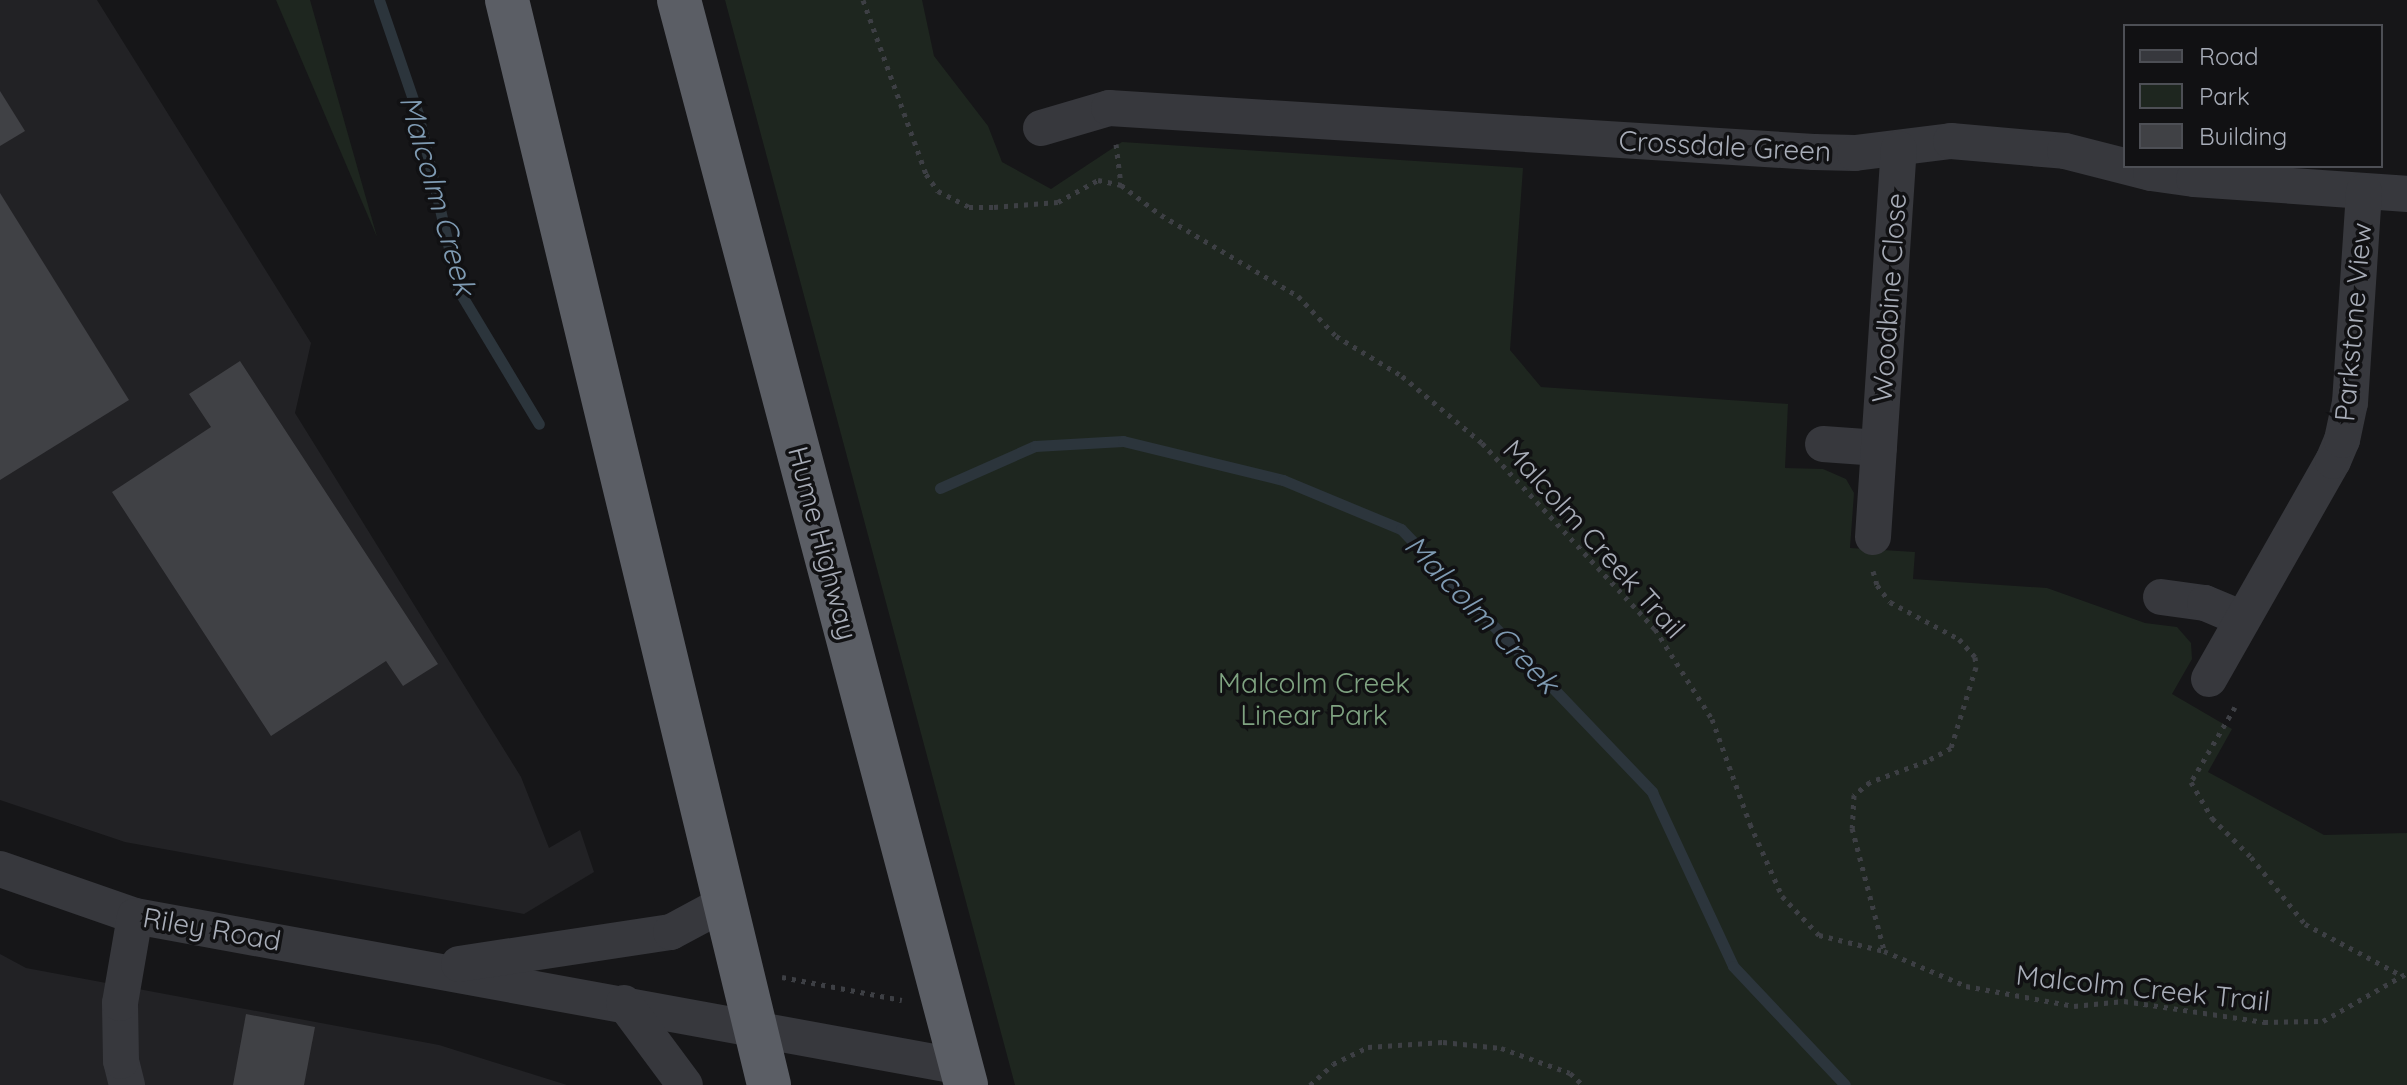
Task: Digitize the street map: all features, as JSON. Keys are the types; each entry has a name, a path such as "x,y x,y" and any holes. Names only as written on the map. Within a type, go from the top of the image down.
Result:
{"highway":[{"path":"507,0 769,1085"},
{"name":"Hume Highway","path":"679,0 964,1076"}],"street":[{"name":"Crossdale Green","path":"1041,128 1109,108 1158,109 1814,152 1899,149 1951,141 2026,146 2123,165"},
{"name":"Woodbine Close","path":"1873,537 1899,149"},
{"name":"Crossdale Green","path":"2138,168 2194,179 2407,194"},
{"name":"Parkstone View","path":"2209,679 2342,440 2350,403 2364,191"},
{"path":"1823,444 1879,448"},
{"path":"2161,597 2205,603 2243,619"},
{"name":"Riley Road","path":"0,869 135,916 755,1028 964,1076"},
{"name":"Riley Road","path":"430,968 671,932 725,903"},
{"path":"127,1085 121,1061 120,1003 135,916"},
{"path":"624,1003 685,1085"}],"path":[{"name":"Malcolm Creek Trail","path":"863,0 926,174 938,191 969,207 982,207 1058,202 1098,180 1121,185 1161,215 1298,296 1336,336 1402,376 1482,443 1655,629 1712,719 1750,824 1782,896 1819,935 1884,951 1966,986 2074,1006 2124,1001 2264,1022 2323,1021 2404,974"},
{"path":"1873,537 1872,566 1877,585 1890,602 1959,639 1969,647 1976,667 1951,748 1927,761 1870,782 1854,795 1852,828 1884,951"},
{"path":"2209,679 2241,696 2191,782 2212,818 2251,857 2305,924 2404,974"},
{"path":"1310,1085 1333,1064 1368,1047 1443,1042 1501,1048 1570,1073 1583,1085"}],"shaded area":[{"path":"0,0 97,0 311,343 295,413 521,777 549,848 580,830 594,872 524,914 125,842 0,800"},
{"path":"0,954 26,968 439,1045 567,1085 0,1085"}],"green space":[{"path":"276,0 310,0 377,237"},
{"name":"Malcolm Creek Linear Park","path":"725,0 922,0 934,56 988,126 1002,162 1051,189 1122,142 1523,168 1510,350 1541,387 1788,404 1785,468 1823,469 1846,479 1854,493 1850,548 1915,552 1913,579 2047,588 2145,623 2177,627 2191,643 2192,659 2172,694 2232,729 2208,772 2324,835 2407,833 2407,1085 1015,1085"}],"building":[{"path":"0,91 25,131 0,146"},
{"path":"0,193 129,400 0,480"},
{"path":"240,361 438,664 403,686 386,661 271,736 112,492 211,427 189,394"},
{"path":"246,1014 315,1027 304,1085 233,1085"}],"waterway":[{"name":"Malcolm Creek","path":"379,0 418,114 459,291 539,424"},
{"name":"Malcolm Creek","path":"940,488 1035,446 1123,441 1283,480 1401,529 1652,792 1733,966 1845,1085"}]}
